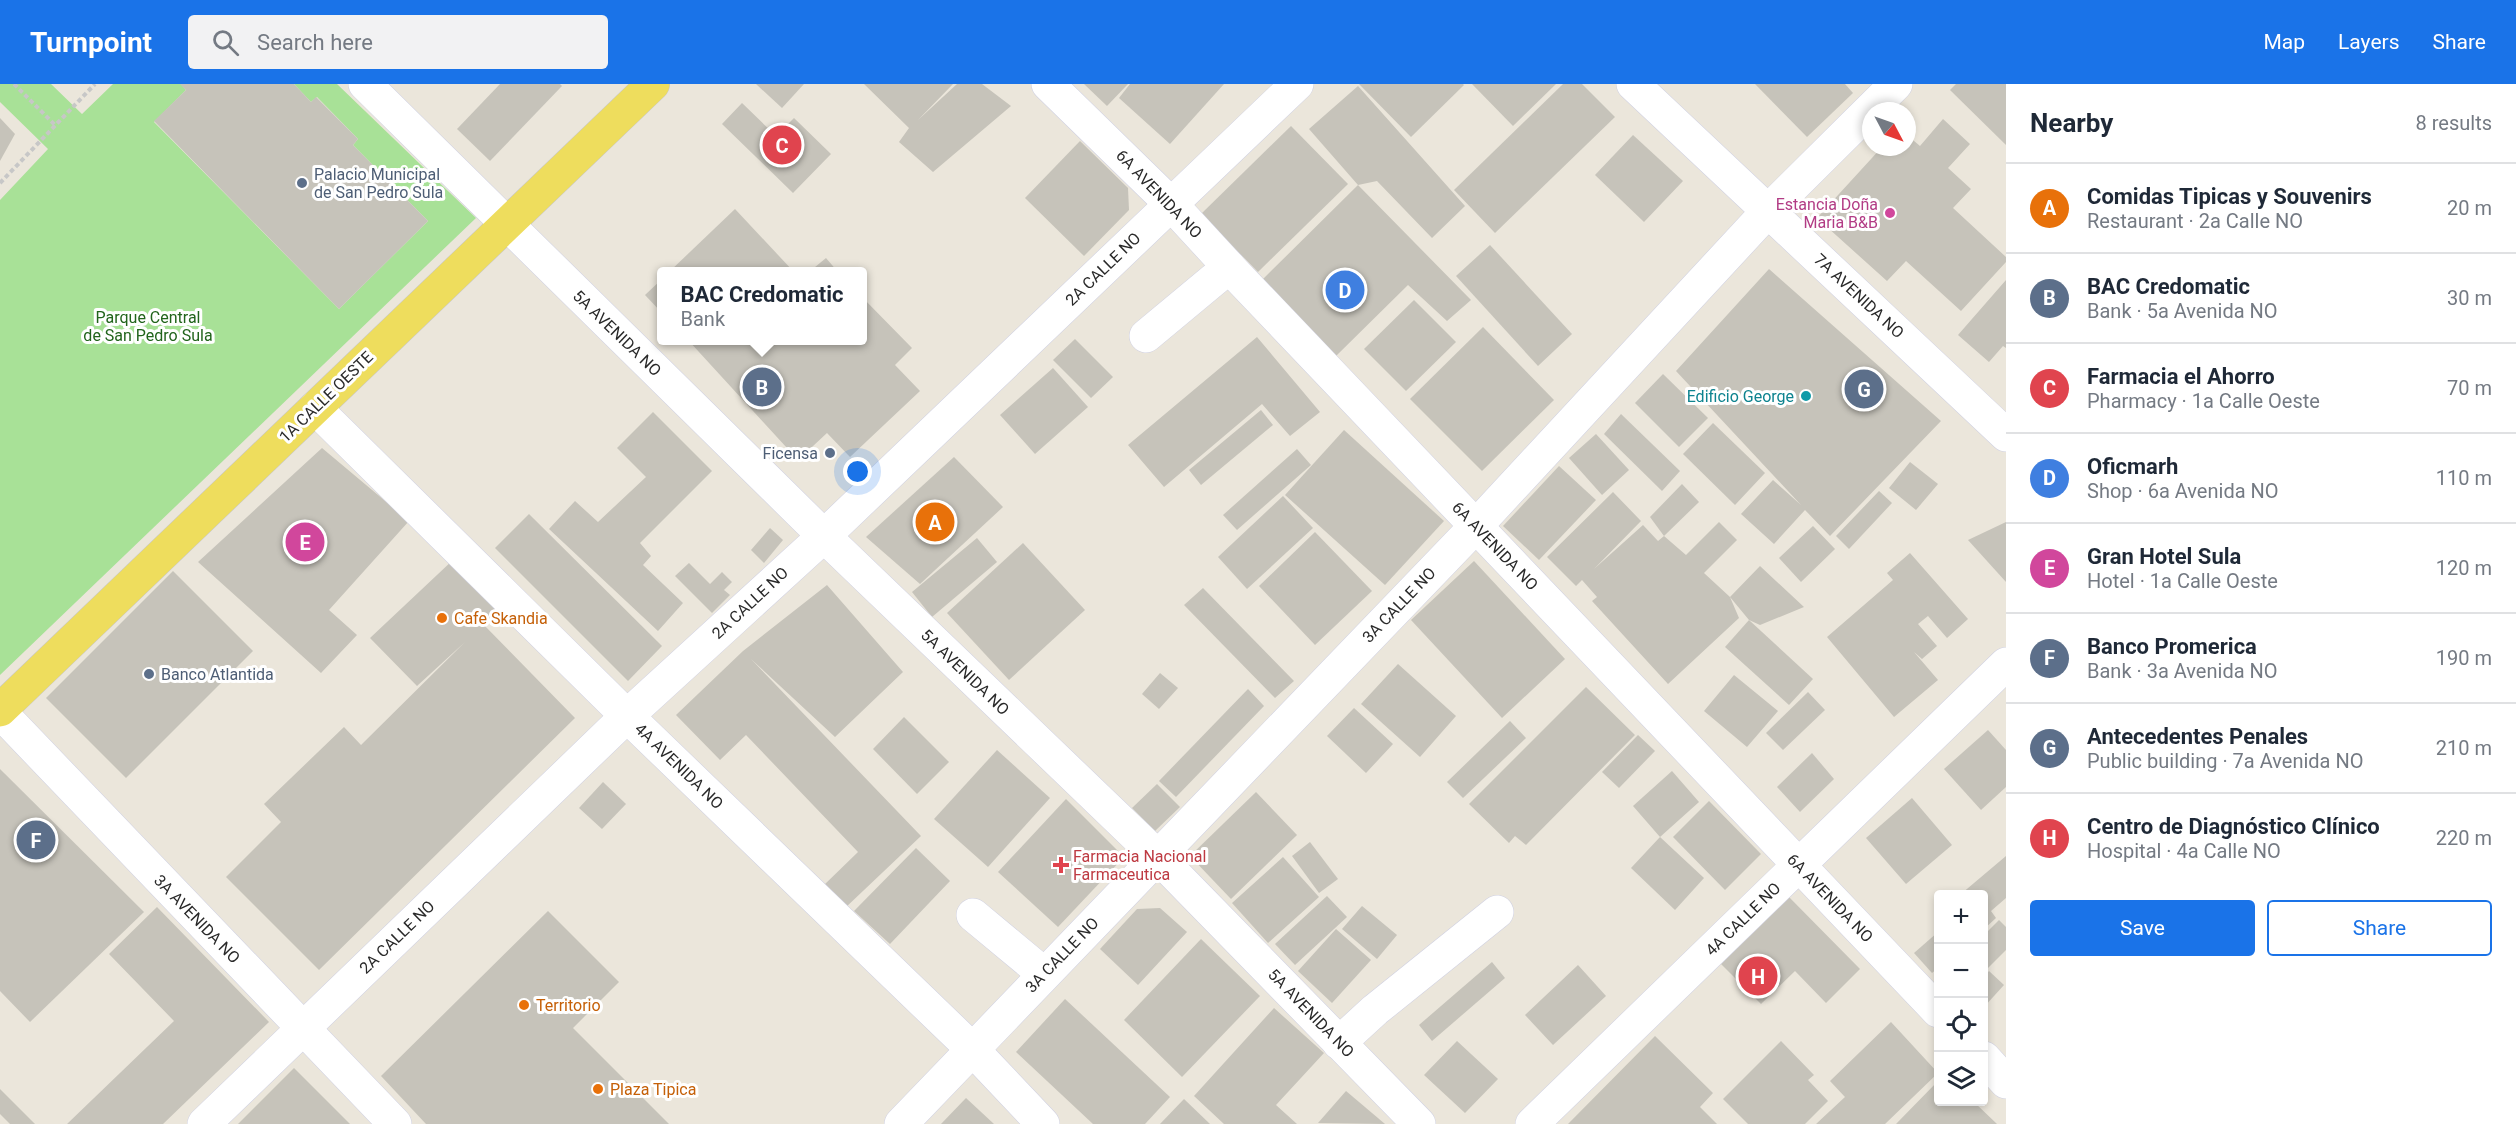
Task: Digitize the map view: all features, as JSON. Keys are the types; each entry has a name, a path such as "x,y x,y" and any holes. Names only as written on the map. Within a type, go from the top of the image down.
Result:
{"main road":[{"name":"1A CALLE OESTE","path":"0,711 653,84"}],"street":[{"name":"5A AVENIDA NO","path":"365,84 824,536 1157,856 1419,1124"},
{"name":"6A AVENIDA NO","path":"1048,84 1171,204 1934,1007"},
{"name":"2A CALLE NO","path":"204,1124 627,716 824,536 1297,84"},
{"name":"7A AVENIDA NO","path":"1633,84 2006,435"},
{"name":"3A CALLE NO","path":"901,1124 1476,526 1768,211 1896,84"},
{"path":"1146,336 1229,267"},
{"name":"4A AVENIDA NO","path":"315,408 627,716 973,1050 1043,1124"},
{"name":"4A CALLE NO","path":"1533,1124 2006,664"},
{"name":"3A AVENIDA NO","path":"0,711 395,1124"},
{"path":"1340,1043 1375,1011 1497,912"},
{"path":"973,915 1044,974"},
{"path":"1988,1063 2006,1082"}],"path":[{"path":"15,84 56,126"},
{"path":"0,183 95,84"}],"green space":[{"name":"Parque Central de San Pedro Sula","path":"0,84 51,84 82,114 113,84 181,84 186,90 154,122 339,309 428,221 353,145 358,139 317,97 311,102 294,84 337,84 476,218 0,675 0,200 48,149 0,102"}],"building":[{"name":"Palacio Municipal de San Pedro Sula","path":"180,84 294,84 311,102 316,97 358,139 353,145 428,221 339,309 154,121 186,90"},
{"path":"500,84 560,84 562,86 490,161 457,129"},
{"path":"756,84 804,84 782,108"},
{"path":"864,84 953,84 918,120 957,84 982,84 1011,106 933,172 899,142 909,128"},
{"path":"1084,84 1128,84 1107,106"},
{"path":"1130,84 1224,84 1170,144 1119,98"},
{"path":"1359,84 1463,84 1464,85 1411,137"},
{"path":"1472,84 1556,84 1513,126"},
{"path":"1563,84 1582,84 1615,117 1495,233 1454,190"},
{"path":"1755,84 1845,84 1853,93 1807,137"},
{"path":"1956,84 2006,84 2006,145 1950,90"},
{"path":"1358,86 1465,206 1432,238 1377,181 1358,185 1309,129"},
{"path":"742,103 776,136 794,118 831,154 793,193 722,124"},
{"path":"0,118 15,134 0,161"},
{"name":"Estancia Doña Maria B&B","path":"1943,119 1970,144 1948,168 1971,189 1953,208 2006,257 2006,262 1961,311 1906,261 1887,281 1817,218 1874,156 1916,156 1916,143 1920,146"},
{"path":"1291,126 1348,184 1258,272 1201,214"},
{"path":"1633,135 1683,181 1644,222 1595,175"},
{"path":"1080,141 1128,188 1129,210 1084,256 1025,198"},
{"path":"1358,185 1471,300 1447,321 1408,285 1336,356 1261,281"},
{"path":"735,209 789,267 674,267"},
{"path":"1490,245 1572,334 1538,366 1456,276"},
{"path":"826,258 834,267 815,267"},
{"name":"Edificio George","path":"1769,269 1941,421 1830,536 1805,510 1774,544 1741,514 1773,480 1801,505 1676,371"},
{"path":"2006,280 2006,348 2003,346 1989,362 1958,335"},
{"path":"657,284 657,308 645,295"},
{"path":"1414,300 1456,342 1406,391 1364,349"},
{"path":"867,302 912,348 895,365 920,391 850,457 827,433 798,460 693,345 867,345"},
{"path":"1483,327 1554,400 1482,471 1410,399"},
{"path":"1257,337 1320,412 1290,436 1262,404 1164,487 1128,445"},
{"path":"1075,339 1113,377 1091,398 1053,360"},
{"path":"1053,368 1088,407 1035,454 1000,415"},
{"path":"1663,374 1708,418 1679,447 1635,403"},
{"path":"1261,410 1273,425 1201,485 1189,470"},
{"path":"653,412 712,471 640,543 651,556 643,565 683,603 658,631 549,529 575,501 598,522 646,477 617,448"},
{"path":"1621,414 1680,471 1662,491 1604,434"},
{"path":"1713,423 1765,473 1735,505 1683,454"},
{"path":"1344,430 1444,521 1385,585 1285,495"},
{"path":"1596,434 1629,470 1602,495 1569,458"},
{"path":"322,448 409,521 329,610 357,635 321,673 198,562"},
{"path":"1297,449 1311,465 1237,530 1223,515"},
{"path":"954,457 1003,507 920,584 866,537"},
{"path":"1910,462 1938,484 1916,510 1889,488"},
{"path":"1559,466 1596,500 1539,560 1503,526"},
{"path":"1682,484 1699,502 1664,536 1650,517"},
{"path":"1879,491 1892,503 1849,549 1836,536"},
{"path":"1613,492 1641,521 1594,569 1643,525 1658,541 1664,536 1686,555 1719,522 1737,540 1704,573 1730,597 1739,618 1668,684 1592,601 1597,597 1582,580 1576,586 1547,557"},
{"path":"1283,496 1313,528 1247,589 1218,557"},
{"path":"529,514 662,646 628,681 495,548"},
{"path":"2006,522 2006,582 1968,540"},
{"path":"1813,526 1835,549 1801,582 1779,558"},
{"path":"770,528 783,540 764,563 751,550"},
{"path":"1315,532 1372,591 1315,645 1259,586"},
{"path":"977,538 997,562 932,617 912,592"},
{"path":"1023,543 1085,610 1009,680 947,613"},
{"path":"1910,553 1968,619 1947,638 1928,616 1918,624 1937,646 1922,659 1914,652 1938,680 1894,717 1827,637 1893,580 1887,573"},
{"path":"454,559 503,611 483,624 575,718 319,970 226,877 281,822 264,804 344,727 361,745 465,642 417,686 370,638"},
{"path":"1474,561 1565,659 1502,718 1411,620"},
{"path":"689,563 710,584 722,572 732,582 724,590 730,595 712,613 675,576"},
{"path":"1760,566 1804,607 1760,625 1749,620 1730,597"},
{"name":"Banco Atlantida","path":"173,571 253,651 126,778 46,698"},
{"path":"827,585 903,672 835,737 751,659 921,836 844,909 823,886 858,852 746,735 720,760 676,715 743,651"},
{"path":"1203,588 1294,681 1275,698 1184,605"},
{"path":"1749,620 1813,679 1789,705 1725,647"},
{"path":"1398,664 1456,716 1420,757 1361,704"},
{"path":"1160,673 1178,688 1159,709 1142,694"},
{"path":"1734,675 1778,711 1747,747 1704,711"},
{"path":"1586,687 1635,735 1526,845 1515,836 1509,843 1469,804"},
{"path":"1248,689 1264,706 1176,797 1159,781"},
{"path":"1808,692 1825,710 1783,750 1766,733"},
{"path":"1354,708 1393,744 1366,773 1327,736"},
{"path":"904,717 949,762 917,794 873,749"},
{"path":"1510,721 1526,738 1463,798 1447,782"},
{"path":"1988,730 2006,750 2006,787 1981,810 1944,769"},
{"path":"1638,735 1655,751 1619,788 1602,772"},
{"path":"997,750 1050,798 988,867 934,819"},
{"path":"1812,753 1834,779 1800,812 1777,787"},
{"path":"0,769 144,912 30,1022 0,991"},
{"path":"1672,771 1699,802 1660,837 1633,806"},
{"path":"603,782 626,804 602,829 579,808"},
{"path":"1157,784 1180,807 1155,831 1132,808"},
{"path":"1256,792 1297,835 1231,899 1190,856"},
{"path":"1912,798 1952,845 1906,884 1866,838"},
{"name":"Farmacia Nacional Farmaceutica","path":"1066,799 1124,857 1058,927 998,872"},
{"path":"1709,801 1761,854 1725,890 1673,837"},
{"path":"1660,837 1704,878 1675,910 1631,868"},
{"path":"1310,842 1338,879 1319,893 1292,856"},
{"path":"916,848 950,881 890,944 854,911"},
{"path":"2006,856 2006,898 1991,911 1996,918 1988,925 1988,890 1966,890"},
{"path":"1283,857 1319,897 1268,943 1232,903"},
{"path":"1327,896 1347,917 1295,965 1275,944"},
{"path":"1789,897 1860,969 1826,1003 1795,971 1761,1004 1721,964"},
{"path":"1362,906 1397,935 1377,959 1342,929"},
{"path":"157,907 269,1022 163,1124 67,1124 174,1021 109,954"},
{"path":"1160,908 1187,932 1138,985 1100,949 1137,909"},
{"name":"Territorio","path":"548,911 619,982 573,1028 669,1124 426,1124 381,1076"},
{"path":"1999,920 2006,927 2006,950 1988,968 1988,944 1988,931"},
{"path":"1336,929 1371,960 1332,1003 1298,971"},
{"path":"1934,936 1934,971 1932,973 1914,953"},
{"path":"1201,939 1260,996 1182,1077 1124,1020"},
{"path":"1492,962 1505,978 1432,1041 1419,1025"},
{"path":"1578,965 1606,996 1553,1045 1525,1015"},
{"path":"1988,972 2004,985 1988,1003 1988,998"},
{"path":"1065,999 1170,1097 1145,1124 1093,1124 1016,1052"},
{"path":"1274,1008 1324,1053 1276,1105 1297,1124 1224,1124 1194,1096"},
{"path":"1891,1022 1934,1069 1934,1077 1885,1124 1816,1124 1845,1097 1830,1081"},
{"path":"1655,1036 1713,1093 1700,1107 1717,1124 1568,1124"},
{"path":"1457,1041 1498,1079 1465,1113 1424,1075"},
{"path":"1781,1041 1814,1075 1808,1080 1828,1101 1805,1124 1748,1124 1723,1099"},
{"path":"294,1068 350,1124 238,1124"},
{"path":"1934,1085 1934,1106 1978,1106 1997,1124 1896,1124"},
{"path":"0,1089 35,1124 10,1124 0,1114"},
{"path":"1346,1091 1385,1124 1318,1123"},
{"path":"966,1098 994,1124 941,1124"},
{"path":"1184,1099 1210,1124 1160,1124"}],"place":[{"name":"Farmacia el Ahorro","path":"782,145"},
{"name":"Palacio Municipal de San Pedro Sula","path":"302,183"},
{"name":"Estancia Doña Maria B&B","path":"1890,213"},
{"name":"Oficmarh","path":"1345,290"},
{"name":"BAC Credomatic","path":"762,387"},
{"name":"Antecedentes Penales","path":"1864,389"},
{"name":"Edificio George","path":"1806,396"},
{"name":"Ficensa","path":"830,453"},
{"name":"Comidas Tipicas y Souvenirs","path":"935,522"},
{"name":"Gran Hotel Sula","path":"305,542"},
{"name":"Cafe Skandia","path":"442,618"},
{"name":"Banco Atlantida","path":"149,674"},
{"name":"Banco Promerica","path":"36,840"},
{"name":"Farmacia Nacional Farmaceutica","path":"1061,865"},
{"name":"Centro de Diagnóstico Clínico","path":"1758,976"},
{"name":"Territorio","path":"524,1005"},
{"name":"Plaza Tipica","path":"598,1089"}]}
